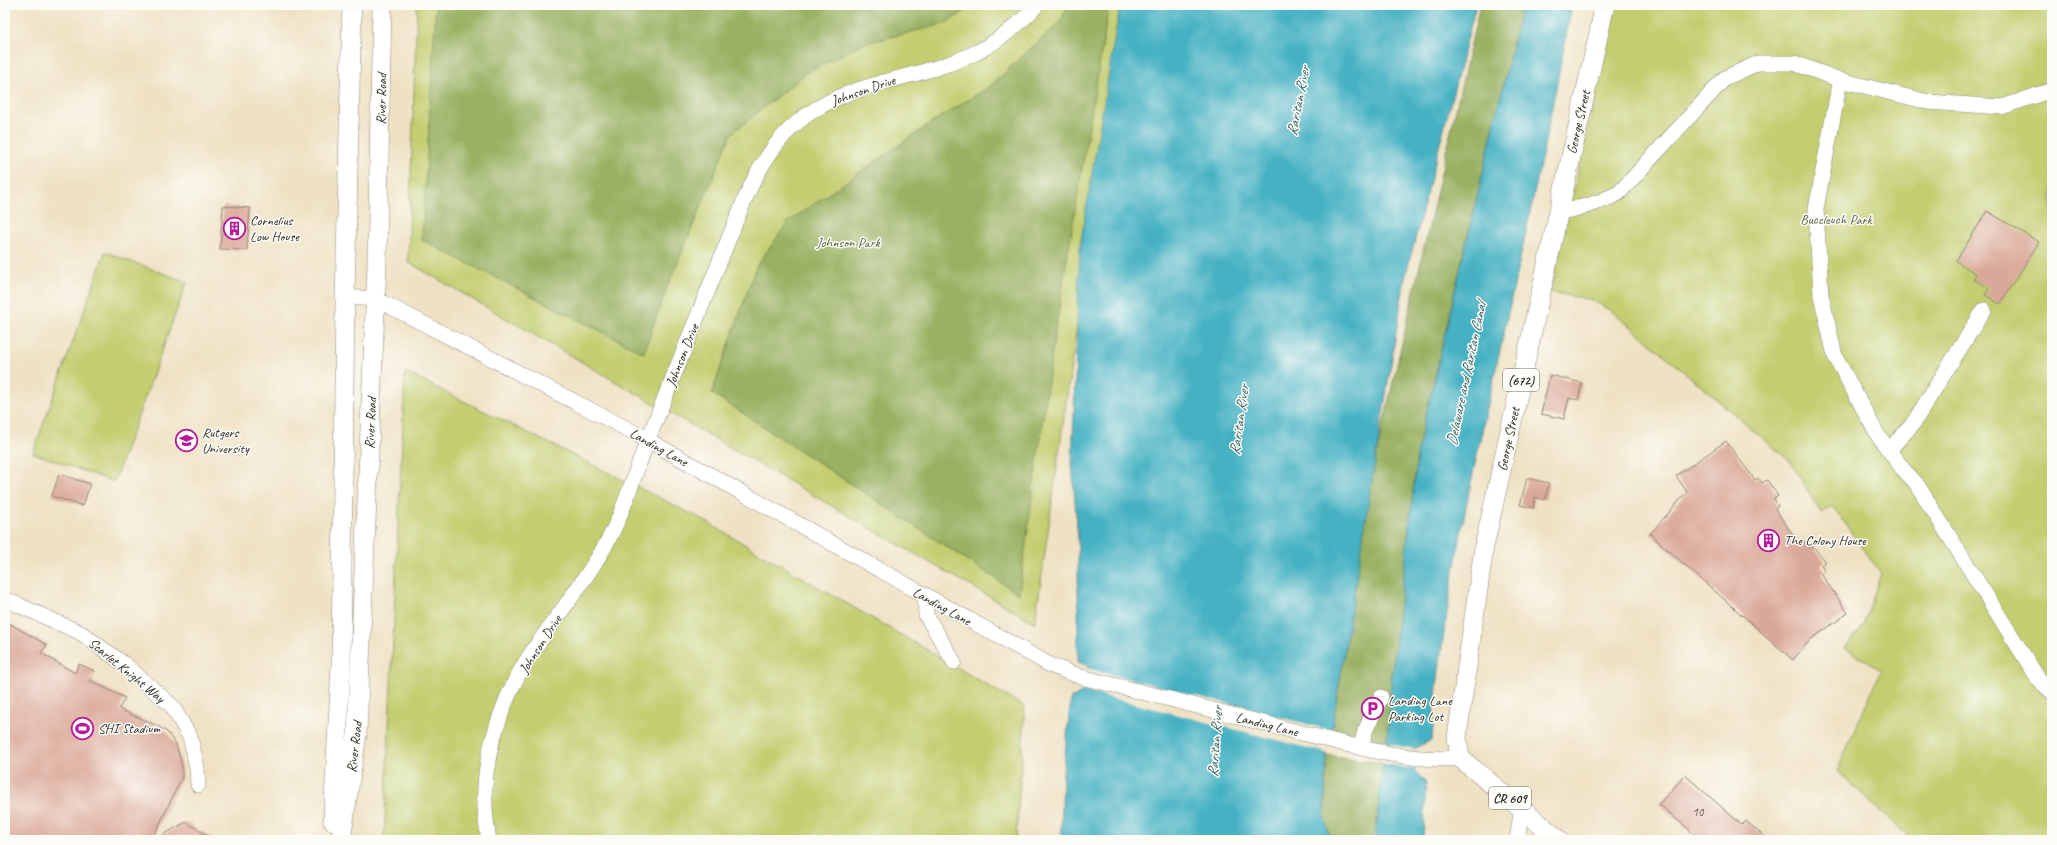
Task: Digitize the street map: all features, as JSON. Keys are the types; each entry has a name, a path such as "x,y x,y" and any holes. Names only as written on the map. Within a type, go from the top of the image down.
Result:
{"main road":[{"name":"River Road","path":"332,840 341,664 345,298 352,5"},
{"name":"River Road","path":"341,840 357,734 376,299 382,5"},
{"name":"George Street","path":"1460,758 1457,737 1484,547 1605,5"},
{"name":"CR 609","path":"1460,758 1560,840"}],"street":[{"name":"Johnson Drive","path":"489,840 484,816 487,766 496,729 514,686 530,654 603,549 622,513 648,440 755,177 769,154 790,129 823,104 861,88 931,69 976,52 1012,30 1037,5"},
{"path":"1558,212 1582,209 1602,202 1620,193 1725,78 1758,63 1794,63 1840,80 1928,102 2002,107 2052,90"},
{"path":"1840,80 1816,209 1821,295 1835,356 1877,434 1916,483 2039,680 2052,692"},
{"name":"Landing Lane","path":"345,298 376,299 648,440 925,597 1050,665 1081,677 1363,747 1416,759 1437,760 1460,758"},
{"path":"1889,450 1912,426 1984,310"},
{"path":"925,597 926,615 954,662"},
{"name":"Scarlet Knight Way","path":"5,599 81,633 124,664 172,706 190,737 197,767 198,785"},
{"path":"1363,747 1364,731 1381,697"},
{"path":"1517,840 1522,808"}],"green space":[{"name":"Johnson Park","path":"417,5 1122,5 1035,623 408,262"},
{"path":"436,5 975,5 944,24 862,44 806,73 731,134 663,298 644,353 422,240"},
{"path":"1068,5 1109,5 1053,344 1019,594 712,393 756,267 788,222 931,123 989,87 1061,21"},
{"path":"1480,5 1522,5 1418,449 1391,682 1387,742 1332,728 1369,486"},
{"name":"Buccleuch Park","path":"1616,5 2052,5 2052,840 1912,840 1837,771 1881,670 1845,648 1864,625 1881,573 1832,506 1821,513 1791,462 1616,314 1592,300 1550,292"},
{"path":"105,252 187,282 114,482 33,453"},
{"path":"405,372 696,516 1025,707 1016,840 384,840"},
{"path":"1327,755 1383,763 1375,840 1330,840 1324,814"}],"water":[{"name":"Raritan River","path":"1120,5 1476,5 1405,278 1332,728 1322,732 1319,749 1327,755 1324,814 1330,840 1061,840 1063,772 1071,697 1074,698 1083,691 1088,666 1078,662 1078,540 1072,464 1080,246"},
{"name":"Delaware and Raritan Canal","path":"1522,5 1572,5 1545,143 1475,464 1457,556 1442,648 1432,740 1415,748 1414,770 1426,783 1423,840 1375,840 1383,763 1387,742 1391,682 1418,449"}],"pier":[{"path":"1086,668 1330,730 1324,733 1321,748 1328,753 1081,690"},
{"path":"1385,743 1418,750 1414,769 1381,763"}],"building":[{"name":"Cornelius Low House","path":"223,206 250,208 247,250 220,249"},
{"path":"1987,211 2039,242 2000,304 1985,295 1989,288 1973,279 1976,274 1956,261"},
{"path":"1550,375 1582,383 1578,400 1569,398 1564,419 1541,414"},
{"path":"1726,441 1755,480 1758,478 1762,483 1767,480 1778,496 1774,499 1778,506 1775,509 1800,545 1805,542 1809,548 1813,546 1825,562 1821,565 1825,571 1821,574 1848,613 1810,640 1793,660 1650,534 1687,492 1676,476"},
{"path":"59,474 90,484 83,506 52,496"},
{"path":"1527,478 1549,483 1545,500 1535,497 1533,508 1520,505"},
{"name":"SHI Stadium","path":"5,621 47,645 41,653 75,673 79,664 95,671 89,680 125,698 119,709 156,725 167,732 176,744 182,766 182,777 152,840 5,840"},
{"path":"1685,775 1742,825 1746,821 1768,840 1701,840 1659,804"},
{"path":"186,822 215,840 154,840"}],"place":[{"name":"Cornelius Low House","path":"235,228"},
{"name":"Rutgers University","path":"187,440"},
{"name":"The Colony House","path":"1768,540"},
{"name":"Landing Lane Parking Lot","path":"1372,708"},
{"name":"SHI Stadium","path":"83,728"}]}
